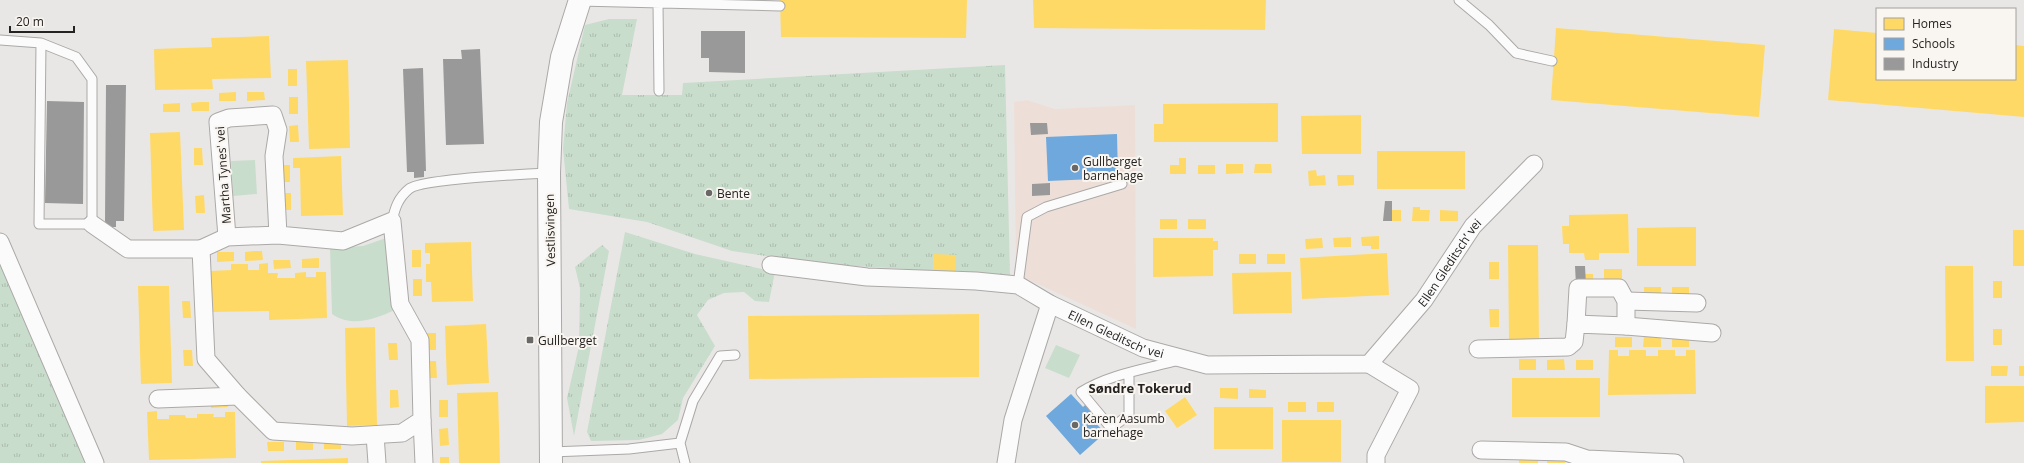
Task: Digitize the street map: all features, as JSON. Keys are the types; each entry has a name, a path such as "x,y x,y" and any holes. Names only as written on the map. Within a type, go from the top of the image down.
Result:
{"street":[{"name":"Vestlisvingen","path":"551,458 549,173 551,122 562,57 580,1"},
{"name":"Martha Tynes' vei","path":"228,236 218,122 230,118 273,115 278,130 274,156 278,235"},
{"name":"Ellen Gleditsch’ vei","path":"1018,286 1050,304 1143,348 1207,365 1369,364 1424,300 1473,226 1534,164"},
{"name":"Martha Tynes' vei","path":"92,224 128,249 201,249 228,236 278,235 343,241 392,221"},
{"path":"392,221 400,304 420,340 424,463"},
{"path":"0,242 95,463"},
{"path":"201,249 206,359 238,396 273,431 352,436 375,435 402,433 422,420"},
{"path":"771,265 867,278 976,281 1018,286"},
{"path":"1478,349 1568,347 1574,342 1578,288 1619,288 1626,300 1626,326"},
{"path":"1626,300 1697,303"},
{"path":"1006,463 1013,420 1050,304"},
{"path":"1576,324 1626,326 1712,333"},
{"path":"1369,364 1410,389 1376,455 1376,463"},
{"path":"158,399 238,396"},
{"path":"375,435 377,463"},
{"path":"1481,450 1566,452 1587,459 1675,463"}],"lane":[{"path":"1459,0 1489,25 1516,53 1552,61"},
{"path":"580,1 634,1 780,6"},
{"path":"658,3 659,91"},
{"path":"0,40 40,43 76,57 92,79 92,224 39,224 40,43"},
{"path":"392,221 397,201 410,188 442,181 549,173"},
{"path":"1018,286 1027,217 1046,206 1122,184"},
{"path":"685,463 680,443 693,401 702,383 720,356 735,355"},
{"name":"Ellen Gleditsch’ vei","path":"1129,373 1129,414 1111,428 1081,392 1099,381 1129,373 1184,359"},
{"path":"551,458 680,443"}],"shaded area":[{"name":"Gullberget barnehage","path":"1027,100 1055,109 1135,105 1136,329 1016,274 1014,102"}],"green space":[{"path":"609,19 637,19 622,95 682,95 683,83 1005,65 1010,275 820,264 732,251 647,222 569,209 563,149 567,103 585,25"},
{"path":"255,160 257,194 233,196 231,161"},
{"path":"625,232 695,254 775,272 769,302 755,301 744,292 724,293 708,300 697,315 715,346 683,398 678,420 662,434 639,440 591,441 587,432"},
{"path":"386,238 395,310 363,321 347,321 332,314 330,248 363,246"},
{"path":"0,242 95,463 0,463"},
{"path":"602,245 609,251 574,436 567,398 579,346 580,288 575,267"},
{"path":"1056,345 1080,355 1069,378 1045,368"}],"building: Homes":[{"path":"780,0 967,0 966,38 781,37"},
{"path":"1033,0 1266,0 1265,30 1034,28"},
{"path":"1556,28 1765,45 1759,117 1551,100"},
{"path":"1834,29 1876,33 1876,80 2016,80 2016,45 2024,46 2024,117 1828,100"},
{"path":"269,36 271,78 212,79 213,89 155,90 154,49 212,47 211,38"},
{"path":"348,60 350,148 309,149 306,61"},
{"path":"288,69 297,69 297,86 288,86"},
{"path":"236,92 236,101 219,101 219,93"},
{"path":"247,92 264,92 265,100 247,101"},
{"path":"289,97 298,97 298,114 289,114"},
{"path":"209,102 209,111 192,111 191,103"},
{"path":"180,103 180,112 163,112 163,104"},
{"path":"1278,103 1278,142 1154,142 1154,124 1163,124 1163,104"},
{"path":"1361,115 1361,154 1302,154 1301,116"},
{"path":"298,125 299,142 290,142 289,126"},
{"path":"180,132 184,230 153,231 150,133"},
{"path":"194,148 202,148 203,165 194,165"},
{"path":"1377,151 1465,151 1465,189 1377,189"},
{"path":"341,156 343,215 301,216 300,168 293,168 293,158"},
{"path":"1179,158 1186,158 1186,174 1170,174 1170,165 1179,165"},
{"path":"1226,164 1243,164 1243,173 1226,174"},
{"path":"1255,164 1271,164 1272,173 1254,173"},
{"path":"281,165 290,165 290,182 281,182"},
{"path":"1198,165 1215,165 1215,174 1198,174"},
{"path":"1316,170 1317,176 1325,175 1326,185 1309,186 1308,171"},
{"path":"1337,175 1354,175 1354,185 1338,186"},
{"path":"282,193 291,193 291,210 282,210"},
{"path":"204,195 205,213 196,213 195,196"},
{"path":"1413,207 1420,207 1420,210 1430,210 1429,221 1412,221"},
{"path":"1392,210 1401,210 1401,221 1392,221"},
{"path":"1440,210 1458,211 1458,221 1440,221"},
{"path":"1628,214 1629,253 1599,253 1599,260 1585,260 1584,253 1569,253 1569,244 1563,244 1562,226 1569,226 1569,215"},
{"path":"1160,219 1177,219 1177,229 1160,229"},
{"path":"1188,219 1206,219 1206,229 1188,229"},
{"path":"1696,227 1696,266 1637,266 1637,228"},
{"path":"2013,230 2024,230 2024,266 2013,266"},
{"path":"1379,236 1379,249 1371,249 1371,246 1362,246 1361,237"},
{"path":"1351,237 1351,247 1334,247 1333,238"},
{"path":"1153,238 1213,238 1213,241 1218,241 1218,250 1213,250 1213,276 1153,277"},
{"path":"1322,238 1323,248 1306,249 1305,239"},
{"path":"471,242 473,301 432,302 431,282 426,282 426,264 430,264 430,253 425,253 425,243"},
{"path":"1508,245 1538,245 1539,343 1509,343"},
{"path":"412,250 421,250 421,267 412,267"},
{"path":"262,251 263,260 245,261 245,252"},
{"path":"217,252 234,252 234,261 217,262"},
{"path":"1387,253 1389,295 1302,299 1300,258"},
{"path":"933,254 956,255 955,271 933,270"},
{"path":"1239,254 1256,254 1256,264 1239,264"},
{"path":"1267,254 1285,254 1285,264 1267,264"},
{"path":"319,258 319,268 302,268 302,259"},
{"path":"273,260 290,260 291,268 274,269"},
{"path":"1489,262 1499,262 1499,279 1489,279"},
{"path":"268,263 268,273 278,273 277,278 295,278 295,273 306,272 306,277 316,277 316,272 326,272 327,318 269,320 269,311 212,312 210,271 231,270 231,264 248,264 248,270 259,270 259,264"},
{"path":"1945,266 1973,266 1974,361 1946,361"},
{"path":"1604,269 1622,269 1622,285 1604,285"},
{"path":"1291,272 1292,313 1233,314 1232,273"},
{"path":"1585,274 1593,274 1593,285 1586,285"},
{"path":"413,279 422,279 422,296 413,296"},
{"path":"1993,281 2002,281 2002,298 1993,298"},
{"path":"138,286 169,286 172,383 141,384"},
{"path":"1644,287 1661,287 1661,298 1644,298"},
{"path":"1672,287 1689,287 1689,298 1672,298"},
{"path":"182,301 190,301 191,318 183,318"},
{"path":"1489,309 1499,309 1499,327 1490,327"},
{"path":"979,314 979,377 749,379 748,316"},
{"path":"486,324 489,383 447,385 445,326"},
{"path":"375,327 377,425 347,426 345,328"},
{"path":"1993,329 2002,329 2002,345 1993,345"},
{"path":"427,333 436,333 436,350 427,350"},
{"path":"1644,336 1661,336 1661,347 1643,347"},
{"path":"1672,336 1689,336 1689,347 1672,347"},
{"path":"1615,337 1632,337 1632,347 1615,347"},
{"path":"388,343 397,343 398,360 389,360"},
{"path":"183,350 192,350 193,366 184,366"},
{"path":"1609,350 1618,350 1618,356 1629,356 1629,350 1646,350 1646,356 1658,356 1658,350 1675,350 1675,356 1686,356 1686,350 1695,350 1696,394 1608,395"},
{"path":"1519,359 1536,359 1536,370 1519,370"},
{"path":"1564,359 1565,370 1547,370 1547,360"},
{"path":"1576,360 1593,360 1593,370 1576,370"},
{"path":"428,361 436,361 437,378 428,378"},
{"path":"1991,366 2008,366 2007,376 1991,376"},
{"path":"2019,366 2024,366 2024,376 2019,376"},
{"path":"1512,378 1600,378 1600,417 1512,417"},
{"path":"1985,386 2024,386 2024,422 1985,423"},
{"path":"1220,388 1238,388 1238,399 1220,398"},
{"path":"1249,389 1266,390 1266,398 1249,398"},
{"path":"390,390 398,390 399,407 390,408"},
{"path":"498,392 500,463 459,463 457,393"},
{"path":"1185,397 1197,415 1177,428 1165,411"},
{"path":"211,399 228,399 228,407 211,408"},
{"path":"439,400 448,400 448,417 439,417"},
{"path":"1288,402 1306,402 1306,412 1288,412"},
{"path":"1317,402 1334,402 1334,412 1317,412"},
{"path":"1214,407 1273,407 1273,449 1214,449"},
{"path":"157,411 157,419 169,419 169,415 185,415 186,418 197,418 197,414 214,414 213,417 225,417 225,412 235,412 236,458 149,460 147,412"},
{"path":"1282,420 1341,420 1341,462 1282,462"},
{"path":"448,428 449,445 440,446 439,429"},
{"path":"324,440 341,440 341,449 324,449"},
{"path":"296,441 313,441 313,450 296,450"},
{"path":"267,442 284,442 284,451 268,451"},
{"path":"440,457 449,457 449,463 440,463"},
{"path":"348,458 348,463 261,463 261,461"},
{"path":"1538,458 1538,463 1519,463 1519,459"},
{"path":"1547,458 1565,458 1565,463 1547,463"}],"building: Schools":[{"path":"1117,134 1118,178 1048,181 1046,137"},
{"path":"1071,394 1083,407 1085,405 1095,416 1092,419 1105,433 1080,455 1046,416"}],"building: Industry":[{"path":"701,31 745,31 745,73 709,72 709,58 701,58"},
{"path":"480,49 484,144 446,145 443,59 462,59 461,50"},
{"path":"423,68 426,171 424,171 424,177 414,178 414,172 407,172 403,69"},
{"path":"106,85 126,85 124,221 116,221 116,227 107,227 105,221"},
{"path":"47,101 84,102 83,204 45,203"},
{"path":"1030,123 1047,123 1048,134 1031,135"},
{"path":"1050,183 1050,195 1032,196 1032,184"},
{"path":"1385,201 1392,201 1392,221 1383,221"},
{"path":"1575,266 1585,266 1586,285 1576,285"}],"place":[{"name":"Gullberget barnehage","path":"1075,168"},
{"name":"Bente","path":"709,193"},
{"name":"Gullberget","path":"530,340"},
{"name":"Karen Aasumb barnehage","path":"1075,425"}],"district":[{"name":"Søndre Tokerud","path":"1140,388"}]}
